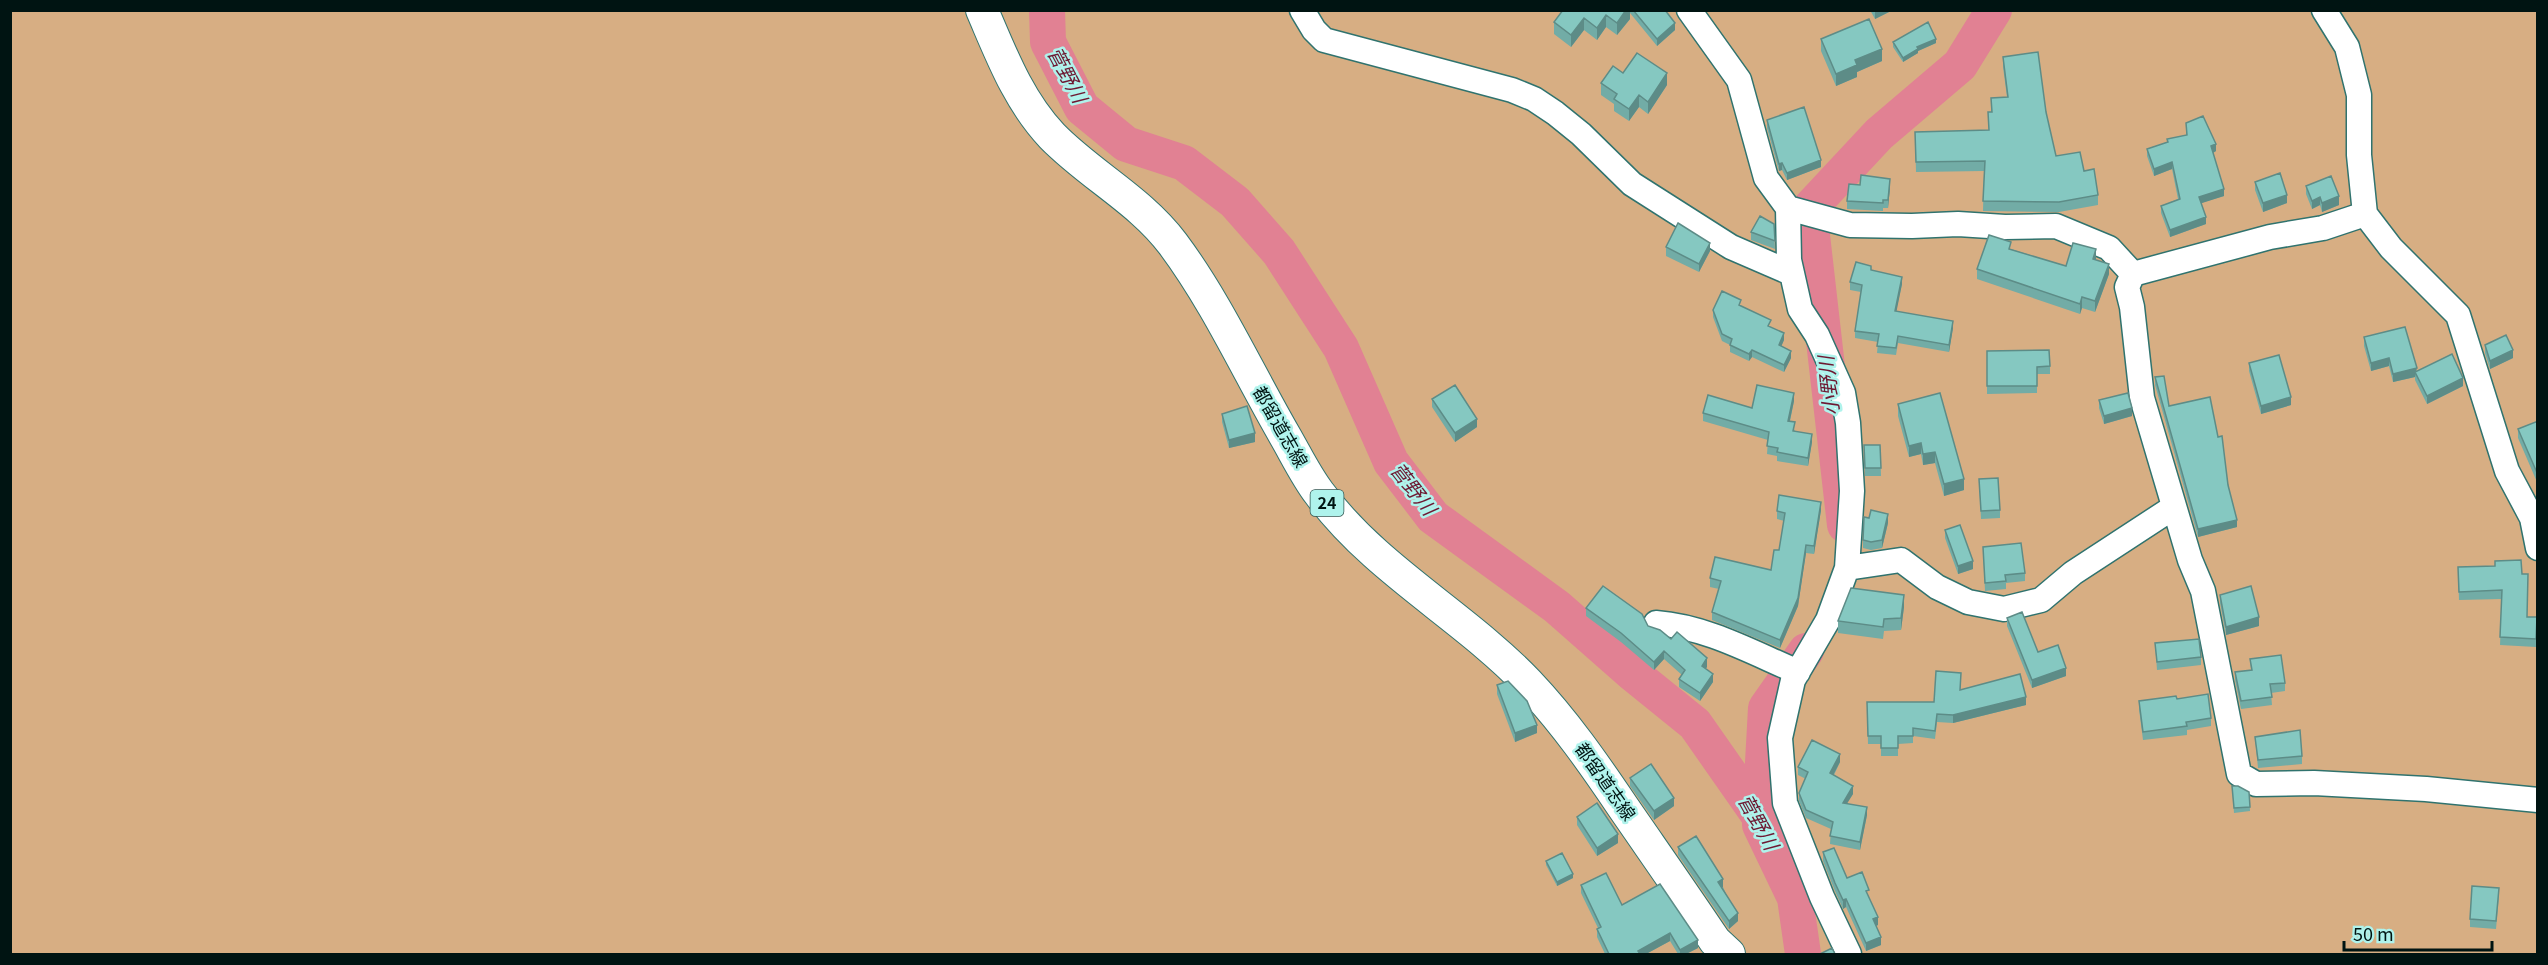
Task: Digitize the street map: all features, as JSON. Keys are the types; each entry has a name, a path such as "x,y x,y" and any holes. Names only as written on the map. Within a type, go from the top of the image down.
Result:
{"main road":[{"name":"都留道志線","path":"982,10 1007,68 1024,100 1052,136 1153,220 1202,285 1269,409 1318,492 1346,526 1379,558 1491,649 1526,681 1557,716 1715,941 1730,954"}],"street":[{"path":"1302,10 1314,30 1324,40 1512,90 1534,99 1581,134 1632,184 1731,247 1791,273"},
{"path":"1689,10 1739,80 1766,178 1788,208 1791,273 1800,309 1817,335 1843,393 1848,423 1852,491 1847,568 1828,620 1793,680 1780,738 1785,803 1822,897 1849,954"},
{"path":"2324,10 2347,47 2359,95 2359,155 2366,214 2391,248 2458,315 2507,471 2532,518 2538,548"},
{"path":"1788,208 1850,225 2056,226 2109,248 2133,274"},
{"path":"2366,214 2323,228 2249,242 2133,274 2127,287 2132,307 2142,398 2190,560 2203,591 2239,774 2256,784 2314,783 2426,789 2538,800"},
{"path":"1847,568 1901,560 1936,587 1968,602 2004,609 2041,600 2073,573 2174,507"},
{"path":"1656,622 1710,633 1798,672"}],"shaded area":[{"path":"10,11 2537,11 2537,954 11,954"}],"building":[{"path":"1563,10 1626,10 1617,23 1606,15 1597,28 1584,18 1571,35 1554,22"},
{"path":"1633,10 1665,10 1675,23 1657,39"},
{"path":"1869,19 1882,49 1855,60 1857,65 1836,74 1821,39"},
{"path":"1928,22 1936,39 1917,47 1918,49 1903,58 1893,42"},
{"path":"2038,52 2046,112 2056,156 2080,152 2084,171 2094,169 2098,195 2059,202 1983,201 1985,161 1916,162 1915,132 1989,130 1988,112 1992,112 1991,98 2008,97 2003,57"},
{"path":"1637,53 1667,73 1648,102 1639,95 1629,109 1614,99 1617,94 1601,83 1613,66 1623,73"},
{"path":"1804,107 1821,160 1787,173 1782,163 1779,164 1767,120"},
{"path":"2203,116 2216,144 2211,146 2224,189 2199,197 2206,217 2170,230 2161,206 2180,199 2172,162 2154,169 2147,149 2168,142 2167,139 2187,135 2186,123"},
{"path":"2280,173 2287,195 2263,203 2255,182"},
{"path":"1861,175 1890,179 1888,200 1883,200 1883,203 1847,201 1849,184 1860,185"},
{"path":"2331,176 2339,196 2322,203 2320,197 2312,201 2306,186"},
{"path":"1760,216 1774,224 1775,241 1751,232"},
{"path":"1678,223 1710,243 1699,264 1666,247"},
{"path":"1989,235 2011,242 2009,249 2066,266 2073,243 2096,249 2093,259 2109,264 2095,301 2082,297 2080,304 1977,269"},
{"path":"1856,262 1871,266 1871,270 1902,277 1895,311 1953,321 1949,345 1898,336 1896,348 1877,346 1879,334 1855,331 1862,285 1850,282"},
{"path":"1722,291 1741,300 1739,305 1771,320 1768,326 1784,333 1779,345 1791,351 1784,365 1752,350 1749,354 1730,345 1732,339 1722,334 1713,310"},
{"path":"2405,327 2417,368 2393,374 2389,358 2371,363 2364,337"},
{"path":"2506,335 2513,350 2490,361 2485,345"},
{"path":"2049,350 2050,366 2037,367 2037,386 1987,386 1987,351"},
{"path":"2452,354 2463,378 2427,396 2415,372"},
{"path":"2279,355 2291,397 2261,406 2249,363"},
{"path":"2164,376 2169,406 2210,397 2218,437 2222,436 2228,485 2237,520 2198,529 2155,377"},
{"path":"1455,385 1477,419 1455,433 1432,399"},
{"path":"1757,385 1794,393 1788,421 1795,422 1793,431 1812,434 1808,458 1777,452 1778,448 1767,446 1769,432 1703,413 1708,395 1752,408"},
{"path":"1940,393 1964,479 1944,484 1935,452 1923,454 1921,443 1909,446 1898,404"},
{"path":"2128,393 2132,408 2104,416 2099,400"},
{"path":"1247,406 1255,433 1229,440 1222,414"},
{"path":"2538,421 2538,475 2518,429"},
{"path":"1864,445 1880,445 1881,468 1865,468"},
{"path":"1998,478 2000,510 1981,511 1979,479"},
{"path":"1779,495 1821,502 1814,546 1806,545 1798,598 1780,640 1712,612 1721,581 1710,578 1715,557 1771,570 1774,550 1779,550 1785,513 1777,511"},
{"path":"1871,510 1888,514 1882,540 1871,542 1863,540 1864,517 1869,518"},
{"path":"1960,525 1973,561 1958,566 1945,530"},
{"path":"2021,543 2025,573 2005,575 2006,581 1985,583 1983,547"},
{"path":"2521,560 2522,574 2528,574 2527,617 2537,617 2536,639 2500,637 2502,590 2459,592 2458,567 2495,566 2495,561"},
{"path":"1603,586 1642,614 1648,626 1660,630 1671,639 1677,632 1707,658 1702,666 1713,674 1700,693 1679,679 1685,670 1664,651 1654,662 1621,633 1586,608"},
{"path":"2251,586 2259,617 2226,627 2220,595"},
{"path":"1851,588 1904,595 1901,618 1884,619 1883,627 1838,621"},
{"path":"2022,612 2038,652 2058,645 2066,668 2032,680 2007,618"},
{"path":"2199,639 2201,657 2157,662 2155,643"},
{"path":"2281,655 2285,683 2270,684 2272,697 2241,701 2235,672 2252,670 2250,659"},
{"path":"1936,671 1961,673 1960,690 2020,674 2026,697 1953,715 1937,714 1935,731 1913,728 1913,736 1898,736 1898,748 1881,748 1881,736 1868,736 1867,702 1934,702"},
{"path":"1508,681 1527,701 1537,725 1515,733 1497,685"},
{"path":"2208,694 2211,718 2186,722 2187,726 2143,732 2139,701 2176,696 2177,699"},
{"path":"2300,730 2302,756 2258,760 2255,737"},
{"path":"1812,740 1840,754 1830,773 1853,786 1843,803 1867,807 1860,842 1830,836 1833,822 1806,810 1799,793 1808,772 1798,767"},
{"path":"1651,764 1674,798 1654,811 1630,778"},
{"path":"2232,786 2238,786 2249,792 2250,807 2234,808"},
{"path":"1597,803 1618,834 1597,848 1577,817"},
{"path":"1696,836 1723,879 1718,882 1738,913 1729,921 1678,847"},
{"path":"1834,848 1847,878 1862,872 1869,890 1866,891 1878,917 1873,919 1881,937 1866,943 1846,899 1843,900 1823,852"},
{"path":"1562,853 1573,874 1557,882 1546,861"},
{"path":"1606,873 1622,905 1660,884 1698,940 1680,950 1670,933 1638,951 1640,954 1609,954 1597,929 1601,927 1581,885"},
{"path":"2472,886 2499,888 2496,921 2470,919"},
{"path":"1832,948 1835,954 1820,954"}],"waterway":[{"name":"菅野川","path":"1047,10 1048,42 1082,108 1126,144 1184,163 1235,202 1279,252 1341,348 1391,462 1433,517 1557,607 1632,673 1695,724 1760,817 1760,825 1795,898 1803,954"},
{"name":"小野川","path":"1845,525 1809,209 1879,134 1960,65 1994,10"},
{"name":"小野川","path":"1760,817 1766,708 1806,651"}]}
